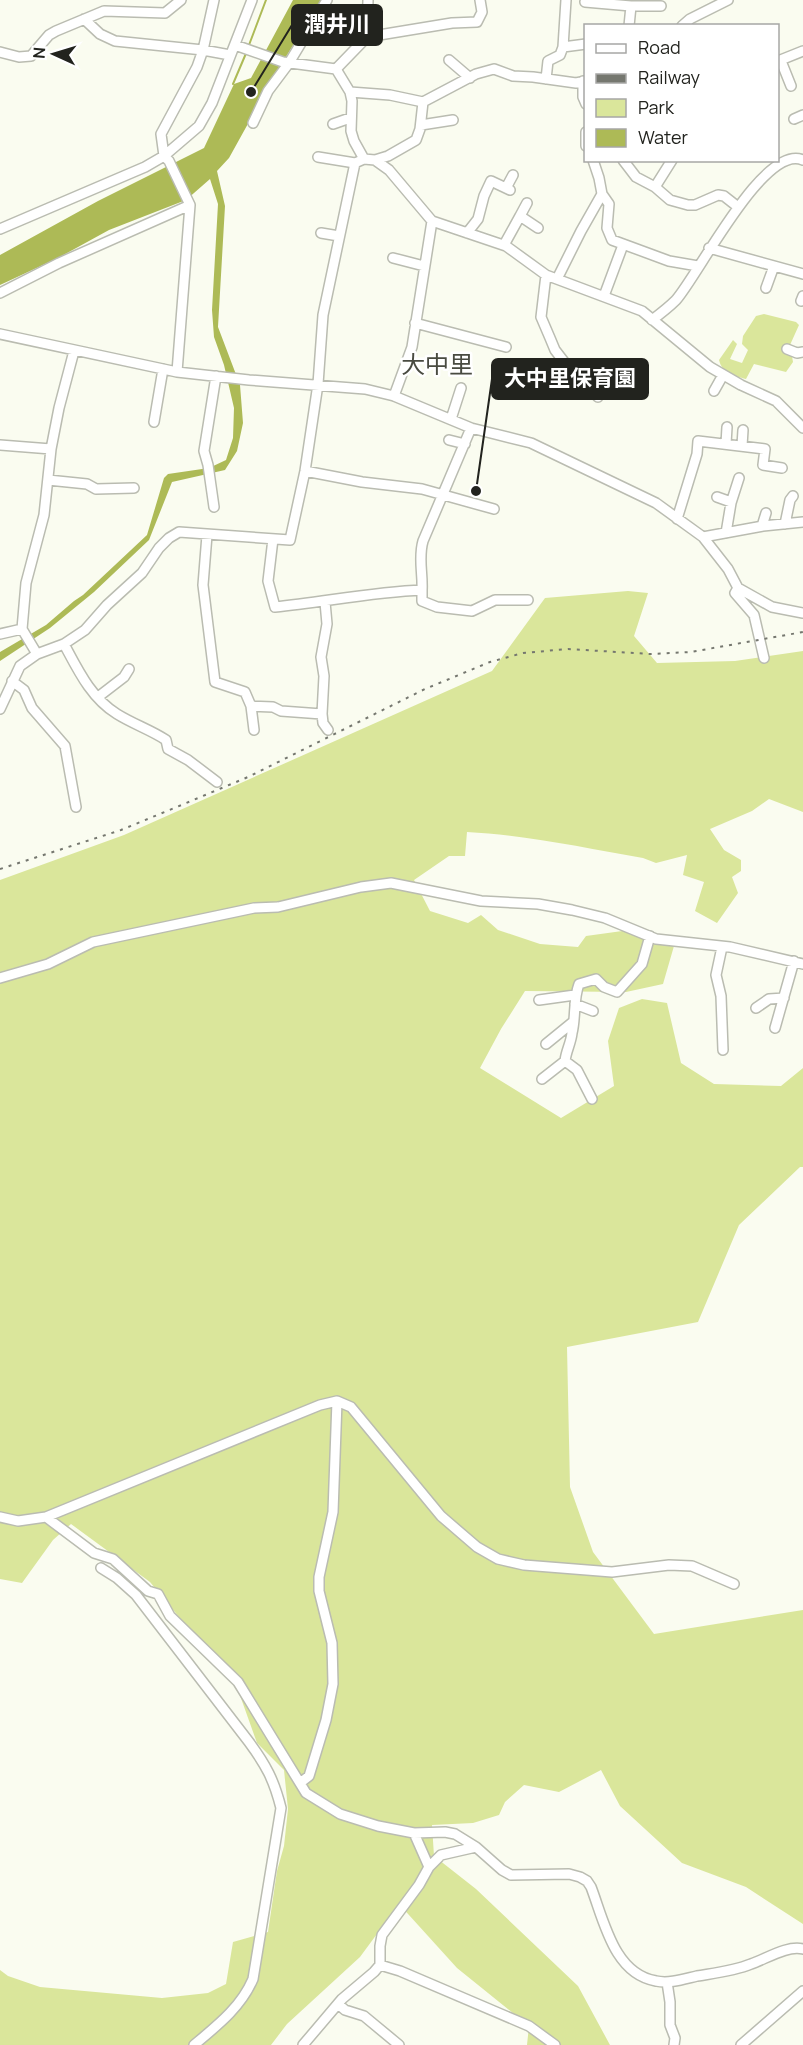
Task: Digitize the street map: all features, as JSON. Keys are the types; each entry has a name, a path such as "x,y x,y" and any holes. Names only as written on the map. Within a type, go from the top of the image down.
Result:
{"street":[{"path":"0,52 20,57 31,56 49,35 104,11 165,13 181,0"},
{"path":"177,372 190,205 166,159 161,134 197,67 214,0"},
{"path":"0,230 166,159 199,126 212,103 230,55 238,46 252,0"},
{"path":"253,123 268,91 327,0"},
{"path":"367,37 368,0"},
{"path":"336,69 367,37 477,21 482,12 480,0"},
{"path":"546,79 548,60 561,55 566,0"},
{"path":"688,23 728,0"},
{"path":"585,2 661,6"},
{"path":"629,24 631,6"},
{"path":"84,20 100,34 115,41 230,55"},
{"path":"563,47 584,44"},
{"path":"238,46 286,63 336,69"},
{"path":"791,86 779,61 803,51"},
{"path":"450,60 470,78"},
{"path":"336,69 350,92 351,131 364,159"},
{"path":"350,92 390,94 423,102 470,78 494,69 513,76 576,83 584,81 584,100"},
{"path":"318,157 355,163 364,159 375,160 388,156 416,140 421,124 423,102"},
{"path":"333,123 351,118"},
{"path":"421,124 453,120"},
{"path":"652,320 676,299 738,207 769,171 782,160 791,158 803,160"},
{"path":"375,160 389,170 432,221 504,245 546,274 642,311 710,367 776,401 803,428"},
{"path":"593,162 602,194 609,204 607,228 612,240 669,261 698,266"},
{"path":"625,162 636,177 670,200 695,205 718,195 724,196 738,207"},
{"path":"655,188 671,162"},
{"path":"0,709 20,666 34,650 64,644 85,630 107,605 142,573 159,548 179,532 290,540 305,471 318,384 321,324 355,163"},
{"path":"466,234 478,219 491,181 508,189 513,175"},
{"path":"557,279 602,194"},
{"path":"504,245 527,203"},
{"path":"0,292 59,263 190,205"},
{"path":"520,216 538,228"},
{"path":"394,396 412,347 432,221"},
{"path":"321,233 339,236"},
{"path":"604,296 622,245"},
{"path":"710,248 803,274"},
{"path":"393,258 424,266"},
{"path":"766,288 774,266"},
{"path":"546,274 541,317 565,363 598,397"},
{"path":"415,323 506,347"},
{"path":"0,334 177,372 365,389 394,396 471,428 531,443 656,503 703,537 728,569 738,588 772,607 803,613"},
{"path":"787,349 797,353 803,352"},
{"path":"34,650 23,632 26,583 44,515 51,449 63,387 74,351"},
{"path":"154,422 163,369"},
{"path":"714,391 723,375"},
{"path":"214,507 204,451 219,376"},
{"path":"451,419 461,388"},
{"path":"471,428 419,555 423,574 422,601 437,607 472,611 495,600 528,600"},
{"path":"726,444 727,428"},
{"path":"742,430 742,446"},
{"path":"449,440 465,444"},
{"path":"677,519 697,454 698,441 765,449 763,465 782,468"},
{"path":"0,445 51,449"},
{"path":"305,471 362,482 422,489 494,509"},
{"path":"726,533 739,478"},
{"path":"48,480 87,484 96,489 134,488"},
{"path":"785,524 793,496"},
{"path":"717,497 732,502"},
{"path":"762,526 766,513"},
{"path":"703,537 762,526 803,522"},
{"path":"207,535 204,585 215,682 245,692 251,706 254,730"},
{"path":"273,538 268,581 275,607 325,602 379,592 422,590"},
{"path":"738,588 735,593 754,615 764,658"},
{"path":"325,602 327,624 321,657 324,676 322,714 323,723 328,730"},
{"path":"0,634 23,632"},
{"path":"64,644 83,678 114,712 166,740 168,748 217,782"},
{"path":"98,697 124,677 129,669"},
{"path":"12,681 24,690 32,708 65,746 75,807"},
{"path":"251,706 322,714"},
{"path":"0,978 48,964 93,942 178,926 254,908 278,908 361,887 385,884 481,901 538,904 572,910 605,918 656,939 722,947 798,963 784,998 776,1028"},
{"path":"566,1061 566,1049 572,1035 579,984 596,979 604,987 617,992 642,964 650,936"},
{"path":"722,947 716,975 722,1002 723,1050"},
{"path":"756,1008 769,999 784,998"},
{"path":"539,1000 575,1000 593,1011"},
{"path":"546,1044 573,1022"},
{"path":"542,1078 566,1061"},
{"path":"566,1061 577,1070 592,1099"},
{"path":"300,1783 309,1776 327,1720 333,1684 332,1643 319,1592 319,1577 333,1512 337,1401"},
{"path":"0,1517 18,1521 46,1517 320,1405 337,1401 351,1407 441,1516 477,1547 498,1559 524,1565 612,1572 669,1565 692,1566 734,1584"},
{"path":"46,1517 94,1553 113,1559 148,1591 158,1594 170,1616 238,1682 306,1793 340,1814 378,1826 414,1833 455,1834 476,1847 501,1870 512,1875 569,1874 580,1876 591,1887 615,1949 620,1956 637,1974 656,1982 667,1982 747,1966 792,1948 803,1949"},
{"path":"101,1568 117,1578 136,1595 249,1742 267,1767 276,1785 281,1808 253,1979 246,1996 230,2014 194,2045"},
{"path":"414,1833 429,1867"},
{"path":"303,2045 338,2004 380,1965 382,1935 419,1885 429,1867 441,1855 476,1847"},
{"path":"380,1965 400,1971 529,2026 555,2045"},
{"path":"667,1982 670,2025 675,2037 674,2045"},
{"path":"741,2045 803,1991"},
{"path":"338,2004 345,2010 364,2016 399,2045"}],"green space":[{"path":"764,314 796,322 799,325 790,345 793,362 786,372 754,364 746,379 729,373 719,360 733,340 737,344 730,359 742,363 748,350 742,344 743,336 756,316"},
{"path":"628,591 648,593 634,636 657,663 735,661 803,651 803,812 769,799 752,811 710,829 724,850 741,860 741,871 732,877 738,893 717,923 695,911 704,882 683,875 687,855 656,863 643,858 555,842 467,832 465,856 449,856 414,880 430,911 468,923 481,915 498,930 540,944 578,947 586,936 644,928 674,946 663,984 626,992 525,991 480,1068 561,1118 614,1086 608,1041 619,1008 642,999 667,1003 681,1063 714,1084 781,1086 803,1068 803,1167 800,1167 739,1225 698,1322 567,1347 570,1487 593,1552 654,1634 803,1610 803,1924 746,1887 682,1863 620,1806 601,1770 559,1792 524,1785 505,1802 499,1815 473,1823 432,1825 434,1856 476,1889 578,1986 610,2045 527,2045 529,2026 457,1968 399,1904 360,1957 287,2024 271,2045 0,2045 0,1970 8,1976 40,1987 162,1998 208,1993 226,1984 233,1942 268,1932 277,1871 284,1846 288,1809 284,1770 257,1743 237,1687 150,1582 71,1524 53,1540 22,1583 0,1579 0,880 124,835 492,671 545,598"}],"water":[{"path":"293,0 321,0 276,73 229,158 217,171 225,206 218,327 240,385 243,423 237,451 225,470 172,482 149,540 94,592 50,628 0,661 0,652 46,625 83,595 147,535 164,478 168,474 209,468 226,460 233,438 234,408 224,365 214,337 212,310 218,204 210,179 186,200 109,230 58,258 0,285 0,255 98,201 204,148 234,84 251,78"}],"waterway":[{"path":"249,45 266,0"},
{"path":"233,84 247,51"}],"railway":[{"path":"0,869 121,830 248,777 425,689 490,662 523,653 568,649 650,654 691,652 803,632"}],"place":[{"name":"潤井川","path":"251,92"},
{"name":"大中里保育園","path":"476,491"}],"district":[{"name":"大中里","path":"437,363"}]}
